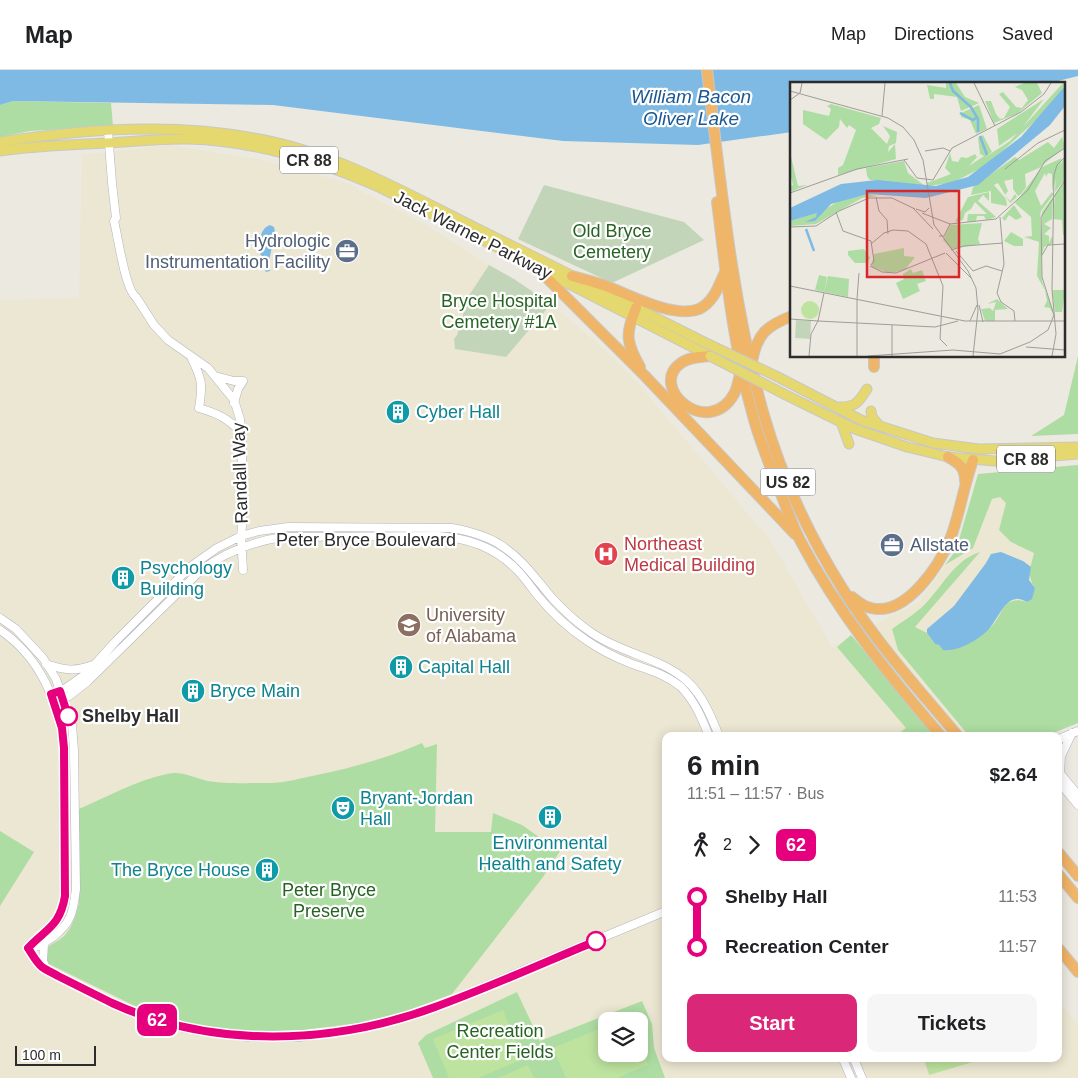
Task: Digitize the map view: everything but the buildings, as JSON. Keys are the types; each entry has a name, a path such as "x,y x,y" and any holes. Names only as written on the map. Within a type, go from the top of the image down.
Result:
{"highway":[{"name":"US 82","path":"700,70 721,209 742,325 752,415 764,452 799,538 844,614 884,669 938,732"},
{"name":"US 82","path":"707,70 721,209 725,271 732,319 783,470 798,506 825,559 845,592 891,657 954,732"},
{"path":"535,266 645,376 799,538"},
{"path":"572,276 604,285 666,309 686,311 699,309 710,301 725,271"},
{"path":"634,312 627,338 630,350 645,376"},
{"path":"710,356 681,362 674,370 672,379 674,392 682,403 693,410 713,411 725,405 734,395 760,335 770,326 790,317"},
{"path":"948,457 959,464 965,473 965,483"},
{"path":"845,592 860,603 872,608 888,609 910,598 936,566 951,537 965,483 974,460"},
{"path":"1062,857 1078,876"},
{"path":"1062,879 1078,898"},
{"path":"1062,953 1078,972"},
{"path":"1062,960 1078,979"}],"main road":[{"name":"Jack Warner Parkway","path":"0,142 34,137 108,131 180,129 210,131 292,146 353,168 572,276 710,356 855,429 907,447 948,457 974,460"},
{"name":"Jack Warner Parkway","path":"0,151 150,139 192,139 256,147 321,163 383,189 535,266 704,342 778,377 835,407"},
{"path":"835,407 856,404 861,400 867,389"},
{"name":"CR 88","path":"835,407 861,420 933,443 979,448 1078,446"},
{"path":"871,411 875,422 882,427"},
{"path":"855,429 861,420"},
{"path":"841,422 849,444"},
{"path":"974,460 979,448"},
{"name":"CR 88","path":"974,460 1017,460 1078,454"}],"street":[{"name":"Randall Way","path":"108,131 116,218 120,220 129,267 137,293 136,298 154,325 168,340 208,368 215,376 234,403 240,419 242,433 241,536 243,570"},
{"path":"190,355 202,380 199,408 229,419 242,433"},
{"path":"215,376 234,381 243,381 234,403"},
{"name":"Peter Bryce Boulevard","path":"53,698 60,691 80,680 122,634 190,567 217,548 241,536 266,530 294,527 438,527 478,534 498,543 526,566 562,609 592,633 626,651 662,664 680,675 702,699 717,732"},
{"name":"Peter Bryce Boulevard","path":"53,698 63,699 76,691 94,676 198,572 220,557 242,547 268,539 303,536 438,536 475,543 489,549 510,563 558,618 585,640 618,658 654,671 681,687 694,703 707,732"},
{"path":"0,618 28,641 46,664 60,691 72,725 76,888 73,910 65,928 40,947 28,948"},
{"path":"0,630 29,657 47,683 62,728 64,748 65,896 63,908 58,919 50,929 38,937 28,948"},
{"path":"46,664 74,671 95,664"},
{"path":"1062,738 1075,732"},
{"path":"1062,754 1075,732"},
{"path":"1062,776 1078,795"},
{"path":"1062,786 1078,805"},
{"path":"28,948 42,967 47,970 132,1012 170,1025 247,1037 300,1036 378,1024 435,1008 662,913"},
{"path":"44,944 43,961 47,970"},
{"path":"844,1062 851,1078"},
{"path":"855,1062 862,1078"}],"shaded area":[{"name":"University of Alabama","path":"168,145 258,159 344,182 426,225 514,279 551,304 605,350 635,380 771,541 832,647 919,602 956,550 978,474 1078,465 1078,524 1035,732 662,732 662,1062 1062,1062 1062,1005 1078,1024 1078,1078 0,1078 0,300 79,298 82,155"}],"green space":[{"path":"13,101 111,103 113,126 30,131 0,137 0,105"},
{"name":"Old Bryce Cemetery","path":"544,185 684,222 704,240 612,283 518,239"},
{"name":"Bryce Hospital Cemetery #1A","path":"489,265 551,304 506,357 455,349 454,339 457,335 468,297"},
{"path":"1078,356 1078,434 1031,436 1064,415"},
{"path":"1078,465 1078,723 1056,732 966,732 898,650 892,629 921,608 955,568 971,556 980,552 915,627 927,633 935,644 939,645 943,650 971,639 987,630 997,620 1007,604 1018,600 1027,602 1035,588 1030,574 1034,553 1011,542 999,530 1006,503 1000,497 992,499 973,548 945,565 956,550 978,474"},
{"path":"851,635 932,732 900,732 906,728 837,647"},
{"name":"Peter Bryce Preserve","path":"422,743 425,748 437,744 435,832 491,832 493,813 522,825 539,837 566,842 543,877 452,994 407,1011 365,1022 305,1030 234,1031 182,1022 133,1005 47,963 45,953 47,949 67,933 79,903 79,809 133,785 172,773 221,783 281,782 358,765"},
{"path":"0,831 34,852 0,906"},
{"name":"Recreation Center Fields","path":"517,992 540,1041 598,1018 598,1062 648,1062 648,1015 652,1024 654,1048 665,1078 433,1078 418,1043 426,1035"},
{"name":"Recreation Center Fields","path":"642,1001 647,1012 614,1012"},
{"path":"503,1010 523,1059 478,1078 449,1078 433,1039"},
{"path":"598,1029 598,1062 647,1062 648,1065 617,1078 566,1078 553,1048"},
{"path":"925,1062 973,1062 929,1075"},
{"path":"528,1065 534,1078 498,1078"}],"water":[{"name":"William Bacon Oliver Lake","path":"0,70 1078,70 1078,76 1054,82 790,82 790,132 698,145 563,141 273,105 13,101 0,105"},
{"path":"270,225 274,227 275,232 269,261 270,271 266,272 260,254 260,239 265,228"},
{"path":"1001,552 1023,561 1031,567 1029,580 1035,588 1032,599 1027,602 1019,599 1012,600 1004,607 988,630 979,638 955,649 943,650 939,645 935,644 927,633 927,629 954,606 991,554"}],"bus line":[{"name":"62","path":"68,716 60,691 51,694 62,728 64,748 65,896 63,908 58,919 50,929 38,937 28,948 42,967 132,1012 170,1025 247,1037 276,1038 342,1031 378,1024 435,1008 596,941"}],"place":[{"name":"Hydrologic Instrumentation Facility","path":"347,251"},
{"name":"Cyber Hall","path":"398,412"},
{"name":"Allstate","path":"892,545"},
{"name":"Northeast Medical Building","path":"606,554"},
{"name":"Psychology Building","path":"123,578"},
{"name":"University of Alabama","path":"409,625"},
{"name":"Capital Hall","path":"401,667"},
{"name":"Bryce Main","path":"193,691"},
{"name":"Shelby Hall","path":"68,716"},
{"name":"Bryant-Jordan Hall","path":"343,808"},
{"name":"Environmental Health and Safety","path":"550,817"},
{"name":"The Bryce House","path":"267,870"}]}
